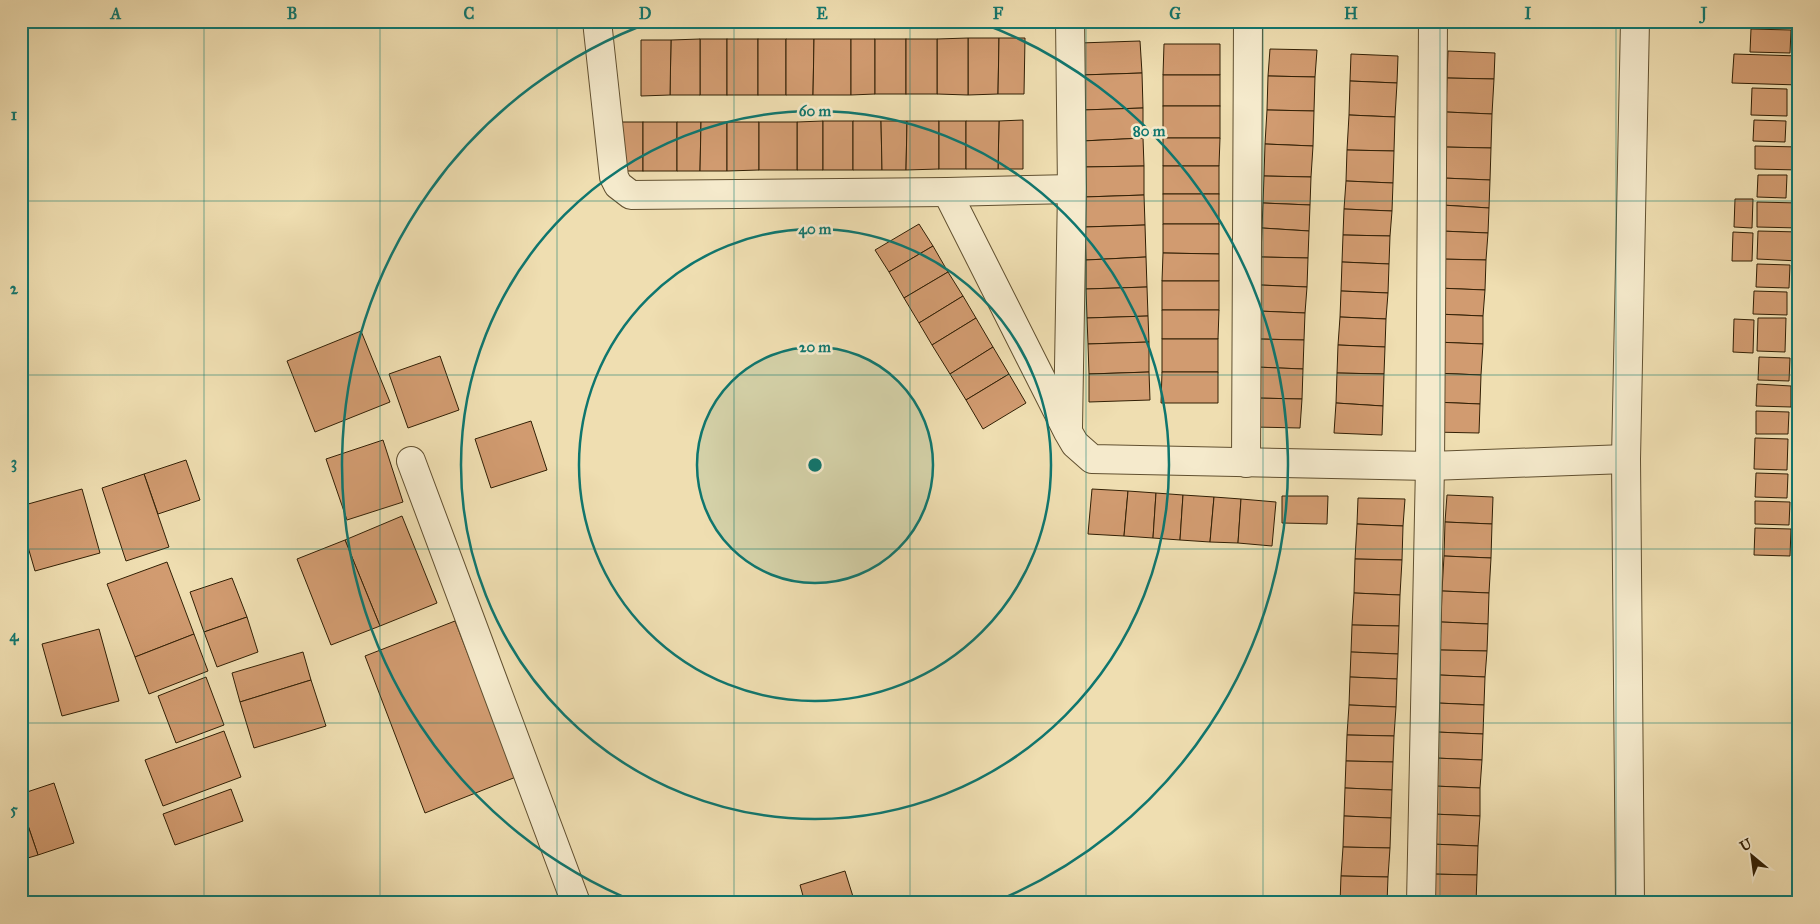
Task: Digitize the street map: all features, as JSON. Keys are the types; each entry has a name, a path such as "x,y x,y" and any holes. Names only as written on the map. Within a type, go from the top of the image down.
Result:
{"street":[{"path":"597,21 614,177 618,185 631,195 1072,189"},
{"path":"1068,432 1072,189 1070,21"},
{"path":"1246,463 1248,21"},
{"path":"1421,903 1430,466 1433,21"},
{"path":"1630,903 1626,459 1635,21"},
{"path":"947,192 1068,432 1075,444 1092,459 1430,466 1626,459"},
{"path":"411,461 576,903"}],"building":[{"path":"1751,29 1791,30 1790,53 1750,52"},
{"path":"968,38 999,38 998,94 968,95"},
{"path":"968,38 968,95 937,94 937,39"},
{"path":"999,38 1025,38 1024,94 998,94"},
{"path":"700,39 727,39 727,95 700,95"},
{"path":"700,39 700,95 670,95 671,40"},
{"path":"727,39 758,39 758,95 727,95"},
{"path":"758,39 786,39 786,95 758,95"},
{"path":"786,39 814,39 813,95 786,95"},
{"path":"814,39 851,39 851,95 813,95"},
{"path":"851,39 875,39 875,94 851,95"},
{"path":"875,39 906,39 906,94 875,94"},
{"path":"906,39 937,39 937,94 906,94"},
{"path":"641,40 671,40 670,95 641,96"},
{"path":"1140,41 1142,73 1081,75 1079,43"},
{"path":"1164,44 1220,44 1220,75 1163,75"},
{"path":"1270,49 1317,50 1315,77 1268,76"},
{"path":"1448,51 1495,53 1494,79 1447,78"},
{"path":"1351,54 1398,56 1397,83 1350,81"},
{"path":"1734,54 1799,56 1799,85 1732,83"},
{"path":"1142,73 1143,108 1082,110 1081,75"},
{"path":"1163,75 1220,75 1220,106 1163,106"},
{"path":"1268,76 1315,77 1314,111 1267,110"},
{"path":"1447,78 1494,79 1492,114 1446,112"},
{"path":"1350,81 1397,83 1395,117 1349,115"},
{"path":"1752,88 1787,89 1787,116 1751,115"},
{"path":"1163,106 1220,106 1220,138 1163,138"},
{"path":"1143,108 1143,138 1082,141 1082,110"},
{"path":"1267,110 1314,111 1313,146 1265,144"},
{"path":"1446,112 1492,114 1491,148 1444,147"},
{"path":"1349,115 1395,117 1394,151 1347,150"},
{"path":"1023,120 1023,169 998,169 999,121"},
{"path":"1754,120 1786,121 1785,142 1753,141"},
{"path":"823,121 823,170 797,170 797,122"},
{"path":"823,121 853,121 853,170 823,170"},
{"path":"853,121 881,121 882,170 853,170"},
{"path":"881,121 907,121 906,170 882,170"},
{"path":"907,121 939,121 939,169 906,170"},
{"path":"939,121 966,121 966,169 939,169"},
{"path":"966,121 999,121 998,169 966,169"},
{"path":"617,122 643,122 643,171 617,171"},
{"path":"643,122 677,122 677,171 643,171"},
{"path":"677,122 701,122 700,171 677,171"},
{"path":"701,122 727,122 727,171 700,171"},
{"path":"727,122 759,122 759,170 727,171"},
{"path":"759,122 797,122 797,170 759,170"},
{"path":"1143,138 1144,166 1083,167 1082,141"},
{"path":"1163,138 1220,138 1219,166 1163,166"},
{"path":"1265,144 1313,146 1311,177 1264,176"},
{"path":"1755,146 1799,147 1799,170 1755,169"},
{"path":"1444,147 1491,148 1490,180 1443,178"},
{"path":"1347,150 1394,151 1393,183 1346,181"},
{"path":"1144,166 1144,195 1084,197 1083,167"},
{"path":"1163,166 1219,166 1219,194 1163,194"},
{"path":"1758,175 1787,175 1786,198 1757,197"},
{"path":"1264,176 1311,177 1310,205 1263,203"},
{"path":"1443,178 1490,180 1489,208 1442,205"},
{"path":"1346,181 1393,183 1392,211 1344,209"},
{"path":"1163,194 1219,194 1219,224 1163,224"},
{"path":"1144,195 1145,225 1085,227 1084,197"},
{"path":"1735,199 1753,199 1752,228 1734,227"},
{"path":"1757,202 1799,203 1799,228 1757,227"},
{"path":"1263,203 1310,205 1309,231 1262,228"},
{"path":"1442,205 1489,208 1488,233 1441,231"},
{"path":"1344,209 1392,211 1390,236 1343,235"},
{"path":"919,224 933,246 889,272 875,250"},
{"path":"1163,224 1219,224 1219,254 1163,253"},
{"path":"1145,225 1146,257 1086,260 1085,227"},
{"path":"1262,228 1309,231 1308,258 1261,257"},
{"path":"1441,231 1488,233 1486,260 1439,259"},
{"path":"1758,231 1799,232 1799,261 1757,259"},
{"path":"1733,232 1753,233 1752,261 1732,261"},
{"path":"1343,235 1390,236 1389,264 1342,262"},
{"path":"933,246 948,272 904,298 889,272"},
{"path":"1163,253 1219,254 1219,281 1162,281"},
{"path":"1146,257 1147,287 1086,289 1086,260"},
{"path":"1261,257 1308,258 1307,287 1260,285"},
{"path":"1439,259 1486,260 1485,290 1438,288"},
{"path":"1342,262 1389,264 1388,293 1341,291"},
{"path":"1757,264 1790,265 1789,288 1756,287"},
{"path":"948,272 963,296 919,323 904,298"},
{"path":"1162,281 1219,281 1219,310 1162,310"},
{"path":"1260,285 1307,287 1305,313 1258,311"},
{"path":"1147,287 1148,316 1087,318 1086,289"},
{"path":"1438,288 1485,290 1483,316 1437,314"},
{"path":"1341,291 1388,293 1386,319 1340,317"},
{"path":"1754,291 1787,292 1787,315 1753,314"},
{"path":"963,296 976,318 932,345 919,323"},
{"path":"1162,310 1219,310 1218,339 1162,339"},
{"path":"1258,311 1305,313 1304,340 1257,339"},
{"path":"1437,314 1483,316 1483,344 1436,342"},
{"path":"1148,316 1149,342 1088,344 1087,318"},
{"path":"1340,317 1386,319 1385,347 1338,345"},
{"path":"976,318 993,347 950,374 932,345"},
{"path":"1758,318 1786,318 1785,352 1757,351"},
{"path":"1734,319 1754,320 1753,353 1733,352"},
{"path":"361,331 390,402 315,432 287,361"},
{"path":"1162,339 1218,339 1218,372 1162,372"},
{"path":"1257,339 1304,340 1303,369 1256,367"},
{"path":"1149,342 1149,372 1089,374 1088,344"},
{"path":"1436,342 1483,344 1481,375 1434,373"},
{"path":"1338,345 1385,347 1384,374 1337,373"},
{"path":"993,347 1009,374 966,400 950,374"},
{"path":"440,356 459,410 408,428 389,374"},
{"path":"1759,357 1790,358 1789,381 1758,380"},
{"path":"1256,367 1303,369 1302,399 1255,398"},
{"path":"1149,372 1150,400 1089,402 1089,374"},
{"path":"1162,372 1218,372 1218,403 1161,403"},
{"path":"1337,373 1384,374 1383,406 1336,403"},
{"path":"1434,373 1481,375 1480,404 1434,402"},
{"path":"1009,374 1026,403 983,429 966,400"},
{"path":"1757,384 1791,386 1791,407 1756,406"},
{"path":"1255,398 1302,399 1300,428 1254,427"},
{"path":"1434,402 1480,404 1479,433 1432,432"},
{"path":"1336,403 1383,406 1382,435 1334,433"},
{"path":"1756,411 1789,412 1788,434 1756,434"},
{"path":"531,421 547,470 491,488 475,439"},
{"path":"1755,438 1788,439 1787,470 1754,469"},
{"path":"383,440 403,502 347,520 326,459"},
{"path":"186,460 200,500 158,514 144,474"},
{"path":"1756,473 1788,474 1787,498 1755,497"},
{"path":"144,474 169,547 126,561 102,488"},
{"path":"82,489 100,553 35,571 21,523 21,506"},
{"path":"1092,489 1128,491 1124,536 1088,534"},
{"path":"1128,491 1156,493 1153,538 1124,536"},
{"path":"1156,493 1183,495 1180,540 1153,538"},
{"path":"1183,495 1214,497 1210,542 1180,540"},
{"path":"1447,495 1493,497 1492,524 1445,522"},
{"path":"1282,496 1328,496 1327,524 1282,523"},
{"path":"1214,497 1241,499 1238,543 1210,542"},
{"path":"1358,498 1405,499 1403,526 1357,524"},
{"path":"1241,499 1276,502 1272,546 1238,543"},
{"path":"1755,501 1790,502 1789,525 1755,524"},
{"path":"402,516 437,603 380,626 345,540"},
{"path":"1445,522 1492,524 1491,558 1444,556"},
{"path":"1357,524 1403,526 1402,560 1355,559"},
{"path":"1755,528 1791,529 1790,556 1754,555"},
{"path":"345,540 380,626 331,645 297,559"},
{"path":"1444,556 1491,558 1489,593 1442,591"},
{"path":"1355,559 1402,560 1400,595 1354,593"},
{"path":"167,562 194,634 135,657 107,584"},
{"path":"232,578 247,617 204,632 190,592"},
{"path":"1442,591 1489,593 1488,624 1441,622"},
{"path":"1354,593 1400,595 1399,626 1352,625"},
{"path":"247,617 258,652 217,667 204,632"},
{"path":"455,621 516,777 425,813 365,656"},
{"path":"1441,622 1488,624 1487,651 1440,650"},
{"path":"1352,625 1399,626 1398,654 1351,652"},
{"path":"99,629 119,701 62,716 42,644"},
{"path":"194,634 208,671 149,694 135,657"},
{"path":"1440,650 1487,651 1485,677 1439,675"},
{"path":"303,652 311,680 240,702 232,673"},
{"path":"1351,652 1398,654 1397,679 1350,677"},
{"path":"1439,675 1485,677 1484,705 1437,703"},
{"path":"206,677 224,725 176,743 158,696"},
{"path":"1350,677 1397,679 1396,707 1349,705"},
{"path":"311,680 326,726 254,748 240,702"},
{"path":"1437,703 1484,705 1483,734 1436,732"},
{"path":"1349,705 1396,707 1394,736 1347,735"},
{"path":"224,731 241,777 163,806 145,760"},
{"path":"1436,732 1483,734 1482,760 1435,758"},
{"path":"1347,735 1394,736 1393,762 1346,761"},
{"path":"1435,758 1482,760 1480,788 1434,786"},
{"path":"1346,761 1393,762 1392,790 1345,788"},
{"path":"54,783 74,843 38,855 21,805 21,794"},
{"path":"1434,786 1480,788 1480,816 1432,814"},
{"path":"1345,788 1392,790 1391,818 1344,816"},
{"path":"231,789 243,821 175,845 163,814"},
{"path":"21,805 38,855 21,860"},
{"path":"1432,814 1480,816 1478,846 1431,844"},
{"path":"1344,816 1391,818 1390,848 1343,847"},
{"path":"1431,844 1478,846 1477,875 1430,874"},
{"path":"1343,847 1390,848 1388,877 1341,876"},
{"path":"845,871 855,903 805,903 800,885"},
{"path":"1430,874 1477,875 1476,903 1429,903"},
{"path":"1341,876 1388,877 1387,903 1340,903"}]}
